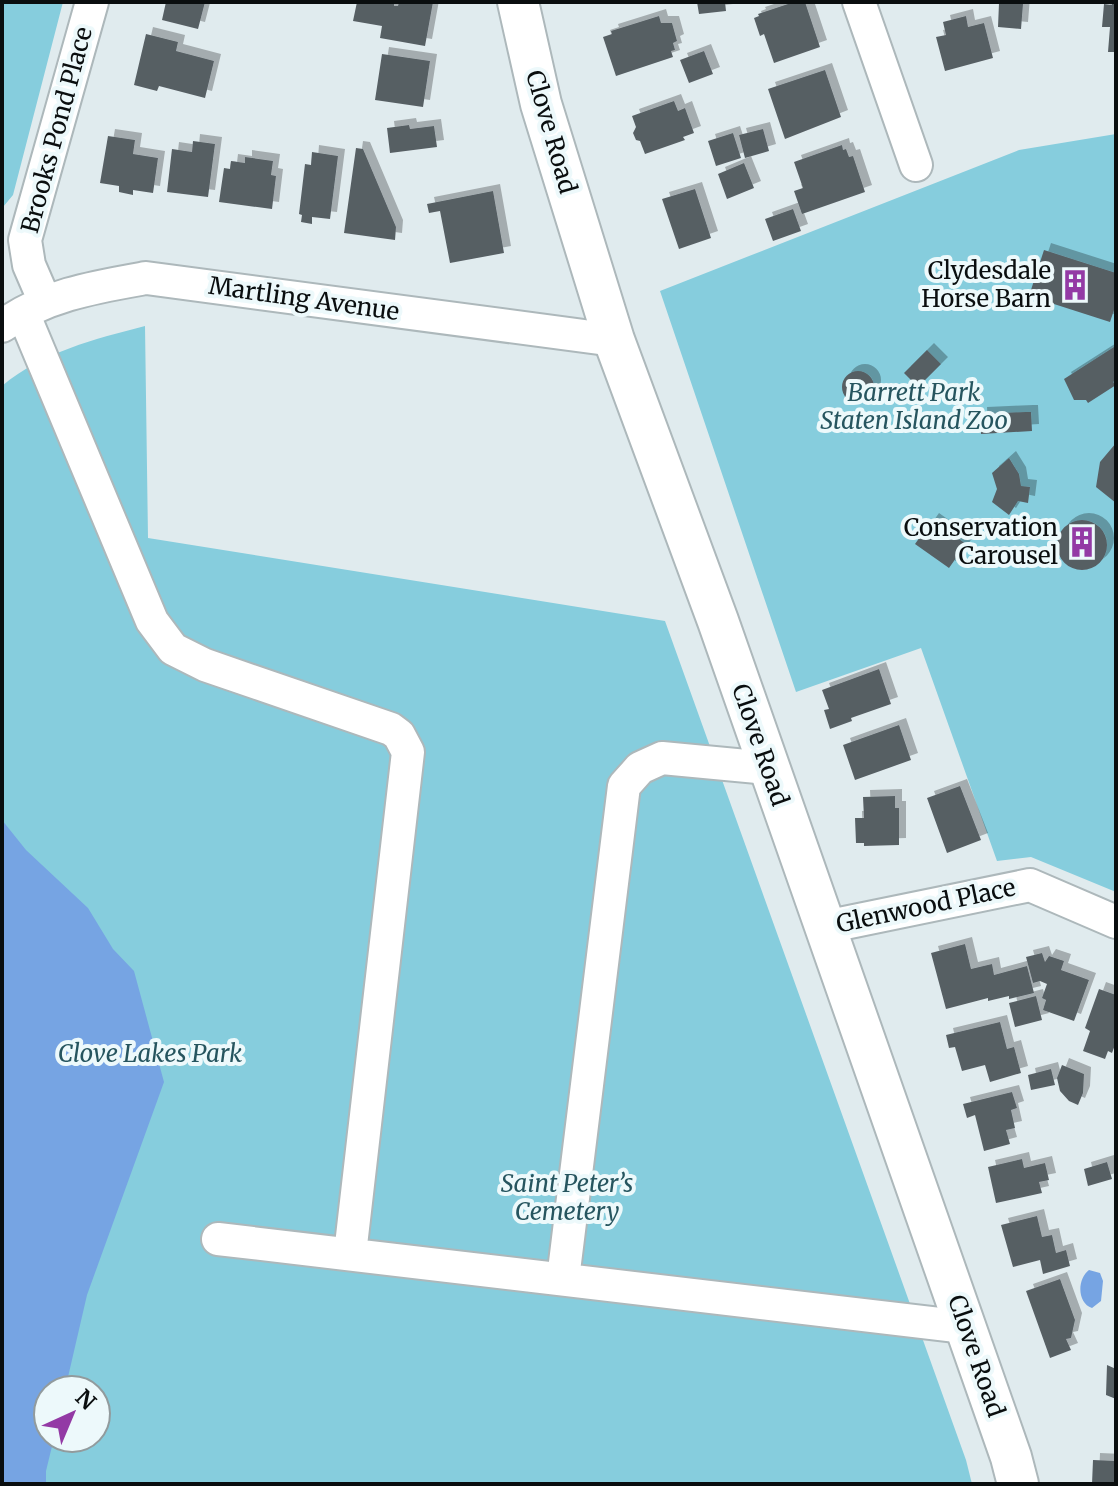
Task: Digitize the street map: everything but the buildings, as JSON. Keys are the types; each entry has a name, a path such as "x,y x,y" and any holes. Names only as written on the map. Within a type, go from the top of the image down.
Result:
{"main road":[{"name":"Clove Road","path":"518,2 541,104 614,340 718,621 1018,1484"}],"street":[{"name":"Brooks Pond Place","path":"92,2 25,240 29,265 24,314 152,621 173,649 205,665 391,729 405,743 408,752 350,1254"},
{"path":"859,2 916,165"},
{"name":"Martling Avenue","path":"24,314 76,290 146,278 614,340"},
{"path":"563,1279 624,786 640,768 662,758 768,768"},
{"name":"Glenwood Place","path":"825,927 1030,885 1116,922"},
{"path":"218,1239 965,1327"}],"green space":[{"path":"2,2 63,2 13,195 3,207"},
{"name":"Barrett Park Staten Island Zoo","path":"1116,134 1116,892 1031,857 997,861 921,648 796,692 660,291 1019,150"},
{"name":"Saint Peter’s Cemetery","path":"145,326 148,538 665,621 972,1484 2,1484 2,386 34,364 88,342"}],"shaded area":[{"path":"2,820 26,850 88,908 113,949 134,971 164,1082 87,1295 69,1374 32,1374 32,1454 50,1454 46,1484 2,1484"},
{"path":"1089,1270 1100,1273 1103,1281 1101,1301 1092,1308 1084,1301 1080,1290 1082,1279"}],"place":[{"name":"Clydesdale Horse Barn","path":"1075,285"},
{"name":"Conservation Carousel","path":"1082,542"}],"park label":[{"name":"Clove Lakes Park","path":"150,1054"}]}
